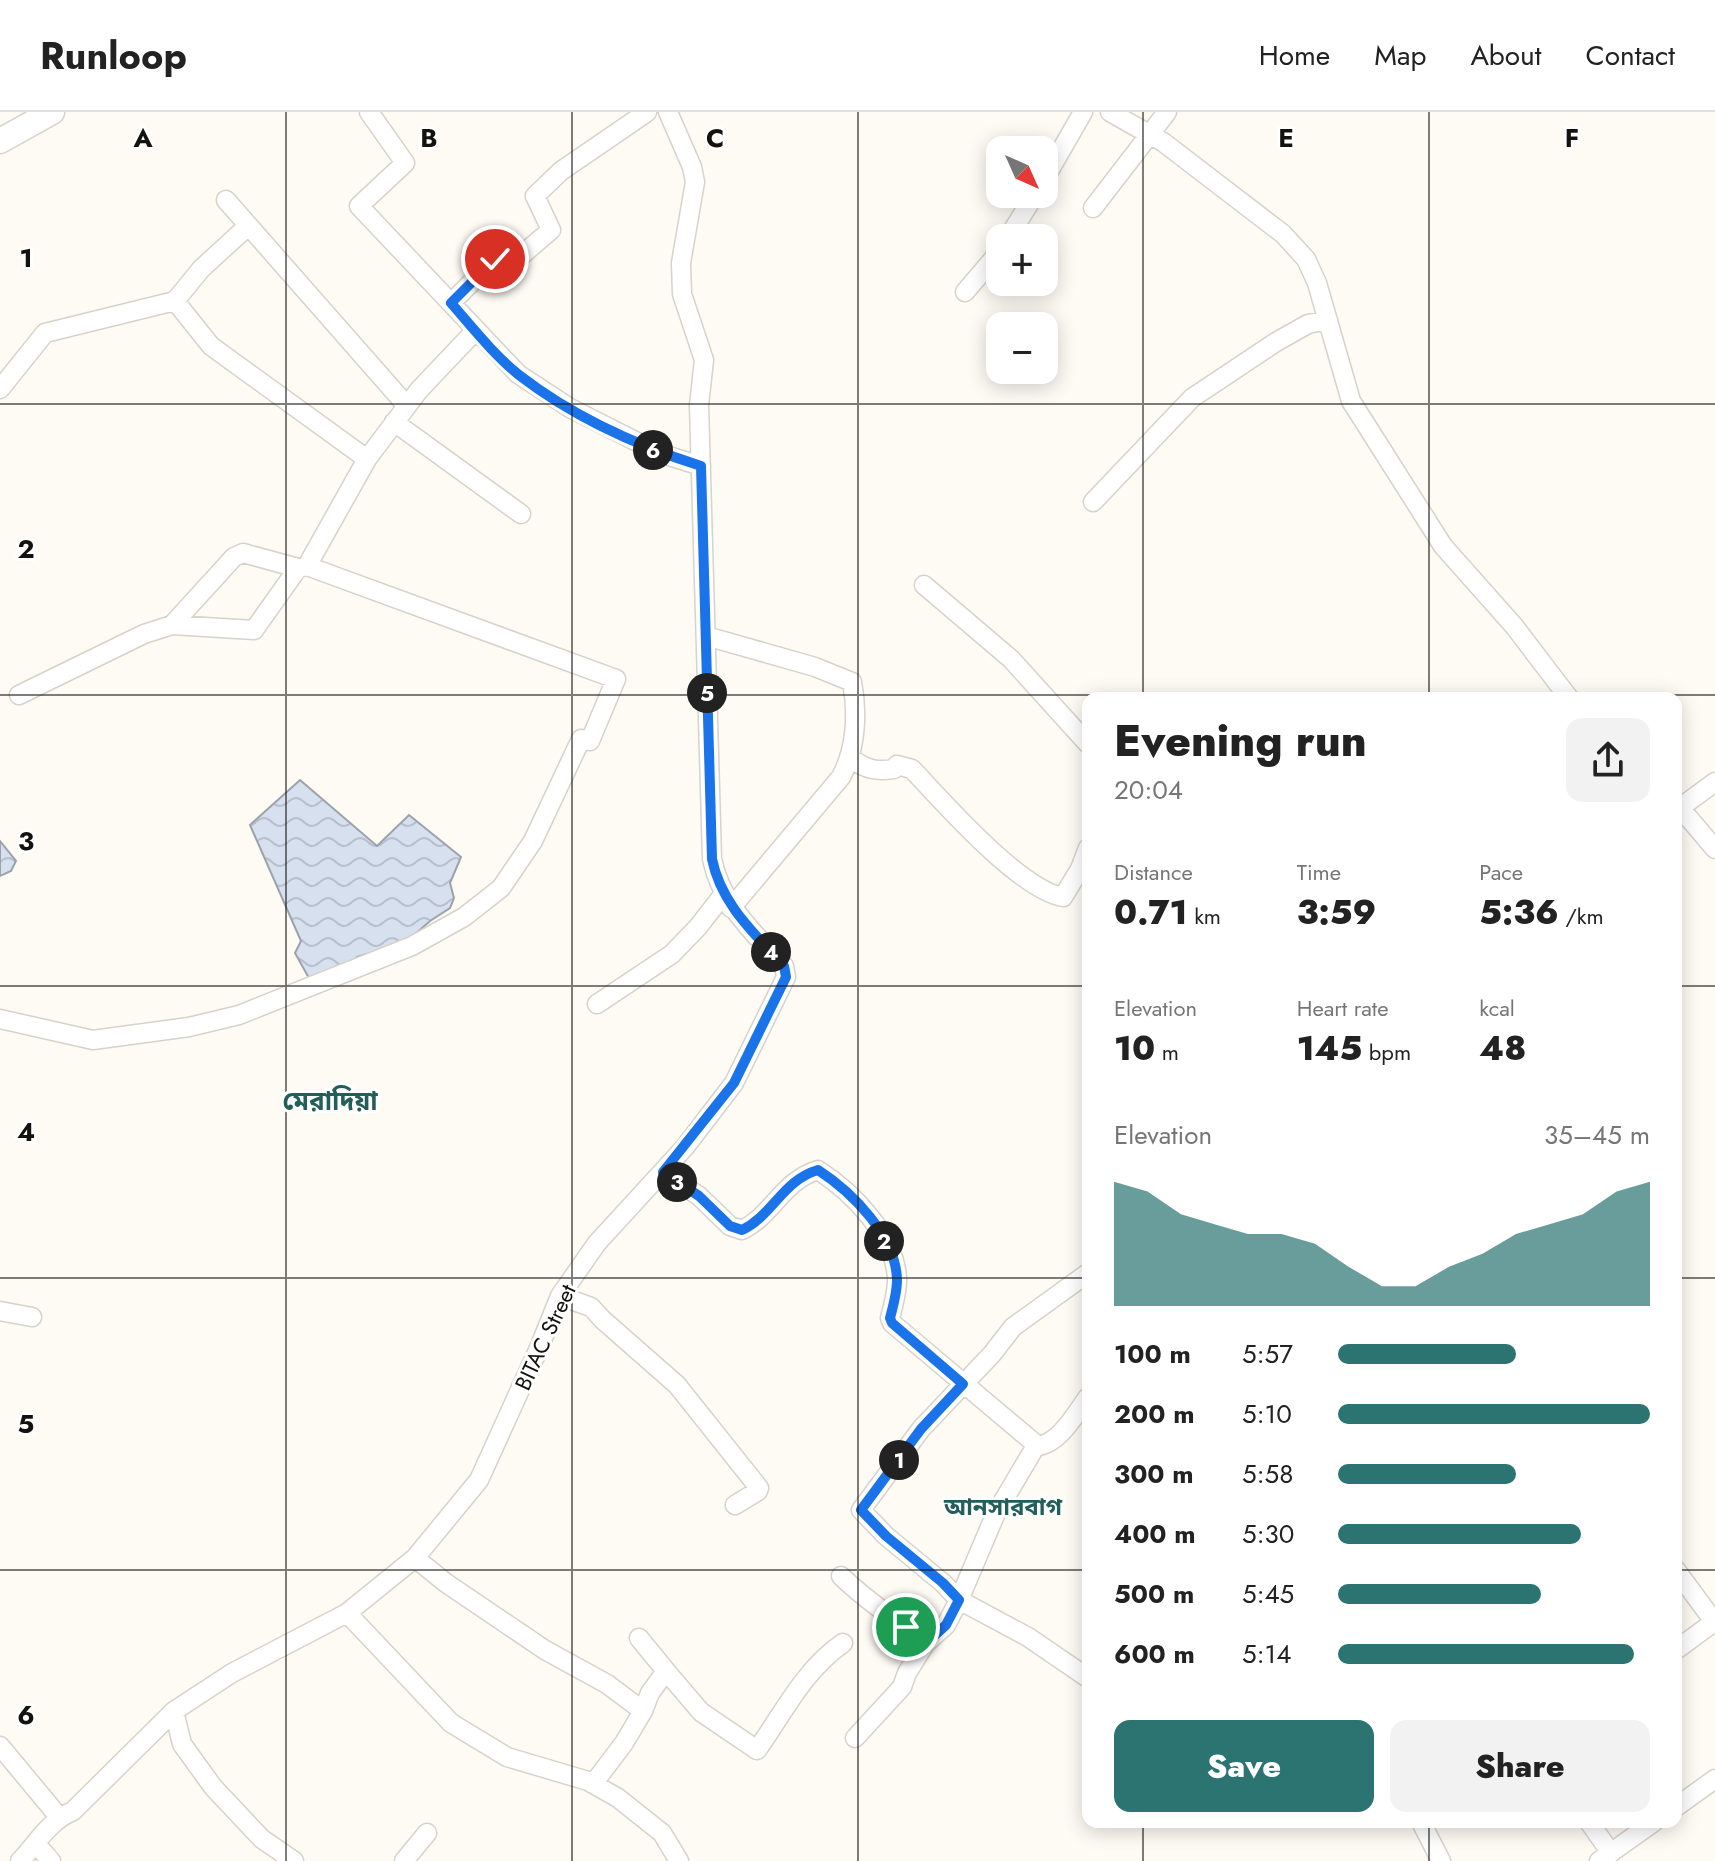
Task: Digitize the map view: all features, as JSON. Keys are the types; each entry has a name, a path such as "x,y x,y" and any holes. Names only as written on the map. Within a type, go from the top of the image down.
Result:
{"street":[{"path":"0,141 52,112"},
{"path":"369,112 405,163 359,206 475,331 518,374 570,408 659,453 701,466"},
{"path":"451,303 495,259 509,266 551,230 535,196 544,187 561,171 647,112"},
{"name":"BITAC Street","path":"20,1861 59,1817 73,1811 174,1711 232,1673 347,1613 415,1558 479,1480 560,1296 597,1243 663,1172 734,1083 786,977 784,966 727,901 712,859 699,405 704,360 682,294 681,263 695,182 692,167 668,112"},
{"path":"1058,156 1083,112"},
{"path":"1110,112 1163,142 1291,242 1306,259 1317,283 1351,401 1436,534 1514,626 1564,692"},
{"path":"1093,208 1167,112"},
{"path":"226,200 407,406"},
{"path":"0,389 45,333 175,301 201,269 248,226"},
{"path":"965,292 986,267"},
{"path":"175,301 211,346 367,459"},
{"path":"1093,502 1192,398 1276,342 1308,324 1328,320"},
{"path":"19,695 144,634 172,625 254,630 302,567 367,459 394,422 475,331"},
{"path":"394,422 521,514"},
{"path":"0,1019 93,1040 189,1027 239,1015 412,946 464,917 501,888 533,841 581,739 590,741 616,679 302,567 243,553 234,557 172,625"},
{"path":"924,585 1011,659 1082,737"},
{"path":"597,1004 672,954 727,901 812,815 851,759 852,682 815,667 706,636"},
{"path":"851,759 868,770 894,769 897,765 912,769 988,846 1049,895 1063,897 1082,864"},
{"path":"1682,803 1715,782"},
{"path":"1682,810 1715,849"},
{"path":"663,1172 699,1196 730,1226 742,1230 752,1225 788,1186 807,1173 818,1170 835,1181 858,1201 892,1256 897,1280 890,1318 892,1323 1038,1446"},
{"path":"1082,1277 1013,1327 921,1429 861,1510 959,1600 1028,1637 1082,1674"},
{"path":"560,1296 591,1307 677,1385 703,1416 759,1488 735,1505"},
{"path":"0,1311 32,1317"},
{"path":"855,1738 902,1687 925,1644 946,1625 996,1513 1034,1449 1047,1445 1064,1430 1082,1405"},
{"path":"415,1558 446,1583 545,1650 607,1684 643,1711"},
{"path":"841,1576 868,1602 906,1627 925,1644"},
{"path":"1682,1578 1715,1623 1682,1646"},
{"path":"347,1613 451,1723 507,1757 535,1767 564,1772 618,1798 668,1840 679,1861"},
{"path":"639,1638 701,1712 757,1750 803,1680 843,1643"},
{"path":"593,1784 624,1743 650,1693 666,1671"},
{"path":"174,1711 182,1744 213,1787 262,1839 294,1861"},
{"path":"0,1746 59,1817"},
{"path":"1682,1803 1715,1779"},
{"path":"1424,1828 1441,1861"},
{"path":"1592,1828 1605,1857 1646,1828"},
{"path":"404,1861 427,1833"},
{"path":"36,1844 51,1861"}],"water":[{"path":"300,780 377,846 409,815 461,857 450,883 454,898 450,908 405,943 357,957 350,964 335,967 310,980 295,953 301,941 250,825"},
{"path":"0,841 16,861 11,871 0,876"}],"district":[{"name":"মেরাদিয়া","path":"330,1101"},
{"name":"আনসারবাগ","path":"1003,1506"}],"route":[{"path":"495,259 451,303 475,331 518,374 570,408 659,453 701,466 712,859 716,879 731,908 784,966 786,977 734,1083 663,1172 699,1196 730,1226 742,1230 752,1225 788,1186 807,1173 818,1170 835,1181 858,1201 892,1256 897,1280 890,1318 892,1323 963,1384 921,1429 861,1510 959,1600 946,1625 925,1644 906,1627"}]}
